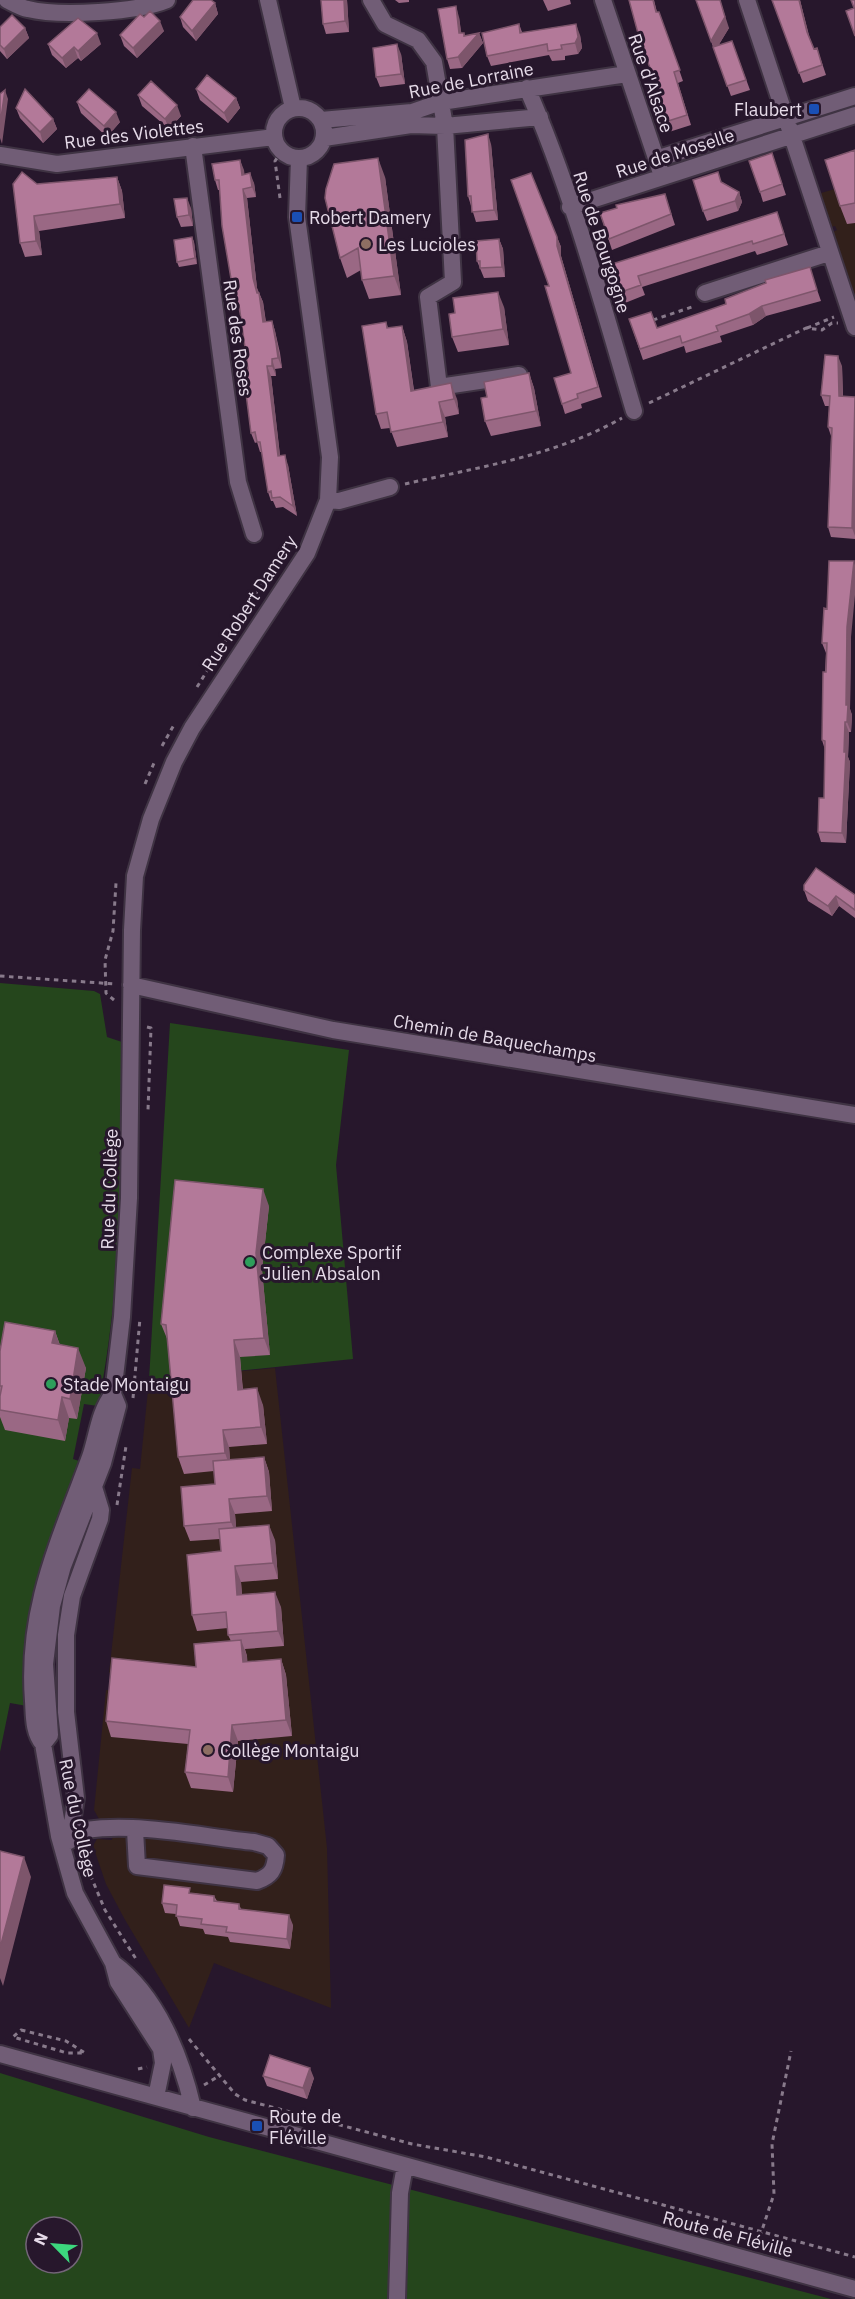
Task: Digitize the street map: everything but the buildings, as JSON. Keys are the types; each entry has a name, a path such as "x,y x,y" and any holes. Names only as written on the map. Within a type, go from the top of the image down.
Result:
{"street":[{"path":"7,0 28,9 85,12 153,6 167,0"},
{"path":"268,0 293,108"},
{"path":"371,0 385,24 418,40 434,62 444,126 453,282 428,297 439,387 519,375"},
{"name":"Rue d'Alsace","path":"603,0 663,178"},
{"path":"747,0 855,327"},
{"name":"Rue de Lorraine","path":"321,120 412,112 441,102 627,74"},
{"name":"Rue de Bourgogne","path":"527,88 540,117 570,207 634,411"},
{"path":"788,128 855,96"},
{"path":"293,108 304,108 313,112 321,120 324,138 319,148 310,155 299,158 278,144 278,119 293,108"},
{"path":"788,128 855,115"},
{"name":"Rue de Lorraine","path":"324,138 411,125 444,126 540,117"},
{"name":"Rue de Moselle","path":"656,159 788,128"},
{"name":"Rue de Moselle","path":"570,207 663,178 788,128"},
{"name":"Rue des Violettes","path":"0,155 57,164 193,146 278,144"},
{"name":"Rue des Roses","path":"193,146 238,482 254,534"},
{"name":"Rue Robert Damery","path":"131,985 135,876 163,787 192,728 307,553 323,519 328,500 330,458 297,216 299,158"},
{"path":"705,293 829,253"},
{"path":"328,500 339,501 390,487"},
{"name":"Chemin de Baquechamps","path":"131,985 333,1030 855,1115"},
{"name":"Rue du Collège","path":"43,1744 50,1735 45,1664 52,1606 63,1566 105,1459 118,1406 113,1394 127,1232 131,985"},
{"name":"Rue du Collège","path":"113,1394 106,1402 91,1455 47,1574 38,1609 31,1667 36,1736 43,1744 65,1834 65,1862 75,1893 112,1963 118,1982 161,2049 163,2064 156,2097"},
{"path":"94,1487 101,1510 100,1519 72,1596 66,1635 66,1712 76,1798 65,1834 100,1829 135,1830 254,1842 268,1846 276,1855 275,1868 268,1877 257,1881 137,1866 135,1830"},
{"name":"Rue du Collège","path":"112,1963 129,1975 165,2027 181,2060 193,2108"},
{"name":"Route de Fléville","path":"0,2054 855,2289"},
{"path":"397,2299 400,2193 405,2166"}],"path":[{"path":"278,144 275,161 281,206"},
{"path":"644,323 697,305 705,293"},
{"path":"806,328 850,310"},
{"path":"192,695 268,574 287,555"},
{"path":"159,752 180,714"},
{"path":"142,793 155,761"},
{"path":"115,1009 115,1000 106,993 105,960 113,931 117,881"},
{"path":"0,976 131,985"},
{"path":"148,1114 151,1028"},
{"path":"132,1407 138,1363 140,1315"},
{"path":"117,1507 127,1440"},
{"path":"83,1859 105,1910 142,1968"},
{"path":"21,2030 27,2030 66,2041 85,2053 68,2053 13,2037 21,2030"},
{"path":"186,2035 235,2094 245,2100 412,2144 486,2157 855,2257"},
{"path":"750,2260 763,2232 774,2194 772,2144 791,2051"}],"shaded area":[{"path":"855,171 855,297 833,232 837,230 835,226 831,227 821,193 835,189"},
{"name":"Collège Montaigu","path":"275,1368 327,1848 331,2008 214,1963 189,2028 106,1884 93,1846 97,1839 112,1840 114,1822 99,1819 94,1810 106,1690 116,1691 118,1673 109,1673 132,1468 140,1469 149,1380"}],"green space":[{"name":"Stade Montaigu","path":"0,983 94,991 100,994 107,1037 122,1042 122,1133 119,1225 112,1316 98,1406 84,1404 73,1459 82,1462 27,1706 10,1703 0,1752"},
{"name":"Complexe Sportif Julien Absalon","path":"170,1023 349,1050 336,1165 353,1359 149,1380"},
{"path":"0,2073 209,2137 831,2299 0,2299"}],"place":[{"name":"Flaubert","path":"814,109"},
{"name":"Robert Damery","path":"297,217"},
{"name":"Les Lucioles","path":"366,244"},
{"name":"Complexe Sportif Julien Absalon","path":"250,1262"},
{"name":"Stade Montaigu","path":"51,1384"},
{"name":"Collège Montaigu","path":"208,1750"},
{"name":"Route de Fléville","path":"257,2126"}]}
